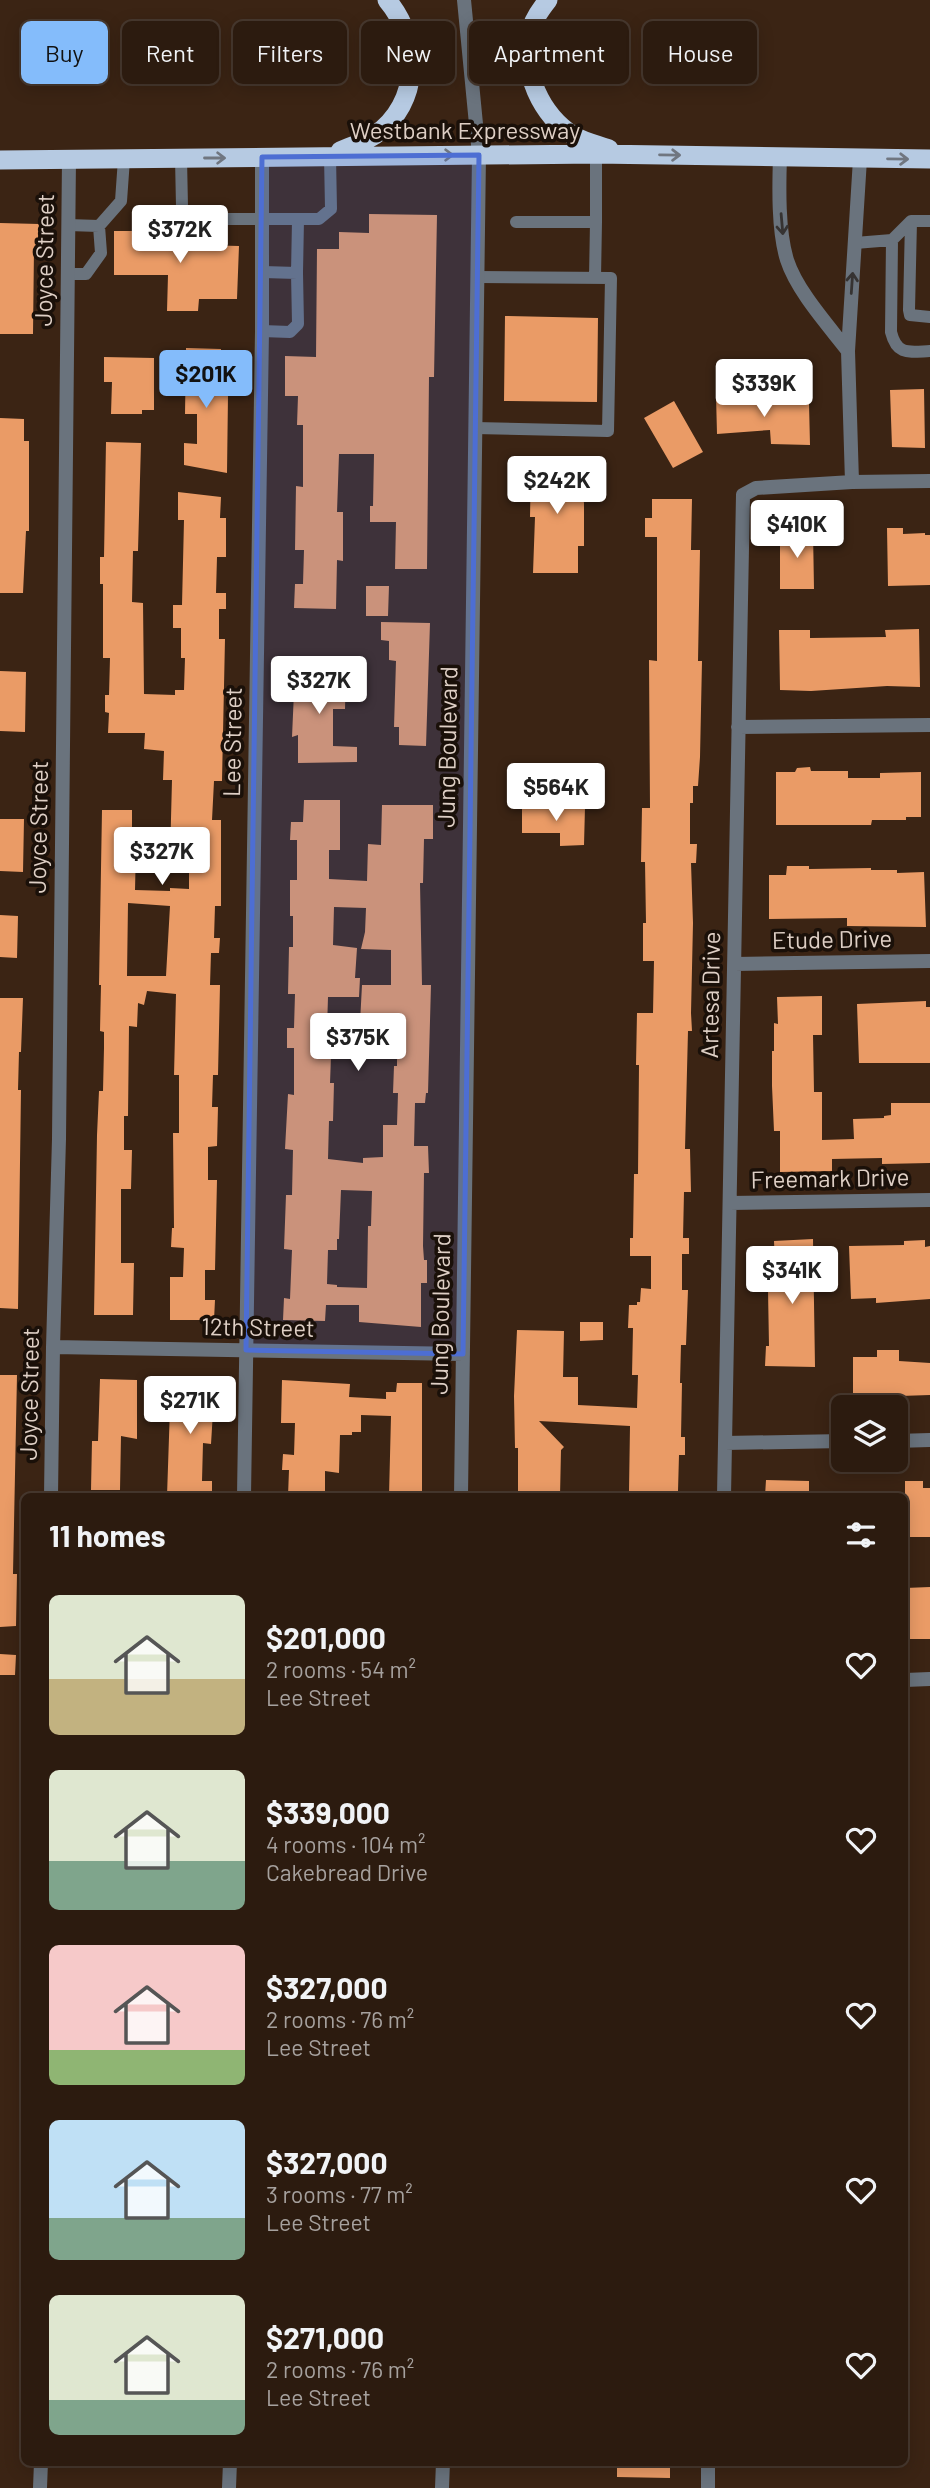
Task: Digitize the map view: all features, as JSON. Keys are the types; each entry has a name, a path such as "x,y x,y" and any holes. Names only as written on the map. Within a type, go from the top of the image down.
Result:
{"highway":[{"path":"330,156 376,134 396,115 405,100 412,61 410,41 406,29 387,0"},
{"path":"548,0 538,12 530,32 528,57 538,97 554,120 576,137 624,155"},
{"name":"Westbank Expressway","path":"0,160 479,155 930,159"}],"street":[{"name":"Jung Boulevard","path":"461,1493 479,155 464,0"},
{"path":"780,156 779,182 787,260 805,292 848,351"},
{"name":"Lee Street","path":"244,1493 263,272 262,158"},
{"name":"Joyce Street","path":"51,1493 59,1139 69,159"},
{"path":"860,159 848,351 852,482 930,481"},
{"name":"Artesa Drive","path":"724,1493 743,495 756,488 852,482"},
{"path":"738,727 930,725"},
{"name":"Etude Drive","path":"735,964 930,961"},
{"name":"Freemark Drive","path":"730,1203 930,1200"},
{"name":"12th Street","path":"53,1347 463,1354"},
{"path":"908,1441 930,1440"},
{"path":"724,1443 831,1441"},
{"path":"908,1680 930,1679"},
{"path":"40,2488 41,2466"},
{"path":"229,2488 230,2466"},
{"path":"442,2488 443,2466"},
{"path":"708,2466 708,2488"}],"lane":[{"path":"595,278 596,155"},
{"path":"181,158 182,206 194,219 262,221 319,219 331,209 330,156"},
{"path":"67,274 86,274 101,253 99,226 121,201 124,159"},
{"path":"262,331 290,332 298,324 298,220"},
{"path":"855,243 892,240 911,221 930,221"},
{"path":"911,221 909,310 914,317 930,317"},
{"path":"516,222 596,222"},
{"path":"68,225 99,226"},
{"path":"892,240 891,332 894,343 898,349 908,352 930,351"},
{"path":"263,272 297,273"},
{"path":"475,428 608,432 611,278 478,276"}],"highlighted area":[{"path":"479,155 463,1354 246,1350 262,157"}],"building":[{"path":"369,214 437,215 434,377 429,377 427,569 395,569 396,522 370,522 374,454 339,454 337,512 343,512 343,561 337,560 336,609 294,608 295,584 303,584 304,550 295,550 296,486 303,487 303,425 297,425 298,396 285,396 285,356 316,357 317,249 339,249 339,232 369,233"},
{"path":"0,223 39,224 39,248 34,248 33,334 0,334"},
{"path":"114,231 202,231 202,245 239,246 237,299 199,299 198,311 167,311 168,275 114,275"},
{"path":"505,316 598,318 597,402 504,401"},
{"path":"186,348 221,349 219,395 228,395 227,473 184,465 184,443 197,444 197,414 185,414"},
{"path":"104,357 154,358 154,410 142,410 142,414 111,414 112,382 104,382"},
{"path":"924,389 925,448 892,447 890,390"},
{"path":"752,394 753,405 809,403 810,445 771,444 770,430 717,434 716,395"},
{"path":"674,401 703,452 673,468 644,418"},
{"path":"0,418 24,419 24,441 29,441 29,531 26,531 23,593 0,593"},
{"path":"106,442 141,443 138,551 133,551 132,602 143,603 144,694 175,695 175,690 184,690 185,658 181,658 181,628 173,628 173,605 182,605 184,520 178,520 178,492 221,497 220,518 226,518 226,557 217,557 216,593 226,593 226,609 219,609 219,639 225,639 222,781 214,781 212,820 221,820 221,906 215,906 214,938 220,938 219,953 211,953 210,985 220,985 218,1075 213,1075 212,1107 218,1107 217,1146 208,1147 208,1180 217,1180 215,1270 205,1270 205,1300 215,1300 214,1320 170,1320 170,1277 183,1277 184,1248 171,1247 174,1228 173,1133 179,1133 179,1075 174,1075 176,994 147,991 144,1005 138,1003 137,1027 129,1026 128,1116 124,1116 124,1150 132,1150 131,1189 121,1189 121,1263 134,1263 133,1315 94,1315 97,1135 99,1091 103,1091 104,1048 104,1032 100,1031 99,985 102,810 132,810 132,847 136,847 135,890 189,889 189,858 170,857 172,780 163,780 164,751 144,749 145,733 108,733 109,713 105,712 105,695 109,695 110,658 103,658 103,584 100,584 100,557 104,557","holes":["128,903 170,906 166,976 127,976"]},
{"path":"574,460 574,465 579,465 584,503 584,546 578,546 578,573 533,573 535,517 530,517 531,466 534,466 534,461"},
{"path":"652,499 692,499 691,550 700,550 700,757 698,786 693,786 693,803 690,803 690,844 697,844 696,863 691,863 692,1031 688,1031 685,1149 690,1149 691,1192 684,1192 683,1238 689,1238 689,1254 682,1254 682,1290 688,1290 686,1345 681,1345 680,1383 681,1437 685,1437 685,1455 679,1455 678,1491 629,1491 630,1426 539,1421 564,1447 561,1450 560,1493 518,1493 514,1396 517,1330 564,1331 563,1377 578,1377 578,1405 637,1408 638,1375 632,1375 633,1328 628,1328 629,1305 637,1305 637,1302 640,1302 641,1288 651,1289 651,1256 630,1256 630,1238 633,1238 634,1174 638,1174 637,1013 653,1013 654,961 643,961 643,923 646,923 645,862 641,862 642,808 650,808 649,660 657,661 657,537 645,537 645,518 652,518"},
{"path":"887,528 903,528 903,534 930,535 930,585 888,586"},
{"path":"813,531 814,589 780,589 780,532"},
{"path":"366,586 389,586 388,616 366,616"},
{"path":"381,622 430,623 426,746 399,745 399,727 394,727 396,661 389,660 389,641 381,640"},
{"path":"919,629 920,687 780,690 779,630 810,630 810,638 886,637 885,630"},
{"path":"295,669 346,671 345,709 333,709 333,746 357,747 357,762 298,763 298,735 292,737"},
{"path":"0,671 26,672 25,732 0,731"},
{"path":"810,767 811,771 848,771 848,778 880,778 880,773 921,772 921,817 872,820 871,825 776,825 776,772 795,772 797,768"},
{"path":"304,800 340,800 340,850 329,850 329,879 367,881 368,844 381,845 382,805 433,805 433,839 424,839 423,883 420,883 422,985 431,985 428,1093 425,1103 415,1103 414,1146 428,1146 429,1173 424,1173 423,1246 424,1260 427,1260 427,1283 421,1283 421,1327 359,1322 359,1305 326,1305 325,1321 283,1320 284,1298 290,1299 292,1250 284,1249 286,1195 292,1195 293,1150 285,1149 288,1094 294,1095 294,1048 287,1048 287,1028 294,1028 295,994 288,994 289,947 293,947 290,880 297,880 297,840 290,840 291,822 303,822","holes":["334,907 366,908 361,949 391,950 391,985 362,985 360,1023 397,1023 397,1066 394,1066 393,1093 398,1093 397,1125 383,1125 383,1157 363,1158 363,1163 328,1159 334,1083 330,1083 332,1029 327,1029 328,997 359,997 360,978 355,978 357,948 333,945","341,1190 372,1191 371,1226 368,1226 367,1288 327,1284 328,1250 337,1250 339,1239"]},
{"path":"522,807 585,807 584,845 560,846 560,833 522,833"},
{"path":"0,819 24,819 23,872 0,871"},
{"path":"787,866 809,866 809,869 871,868 897,870 897,873 924,872 926,927 847,926 847,918 769,919 769,875 786,875"},
{"path":"0,915 18,916 17,958 0,957"},
{"path":"822,996 822,1035 813,1035 814,1092 822,1092 822,1140 854,1139 853,1119 884,1118 891,1115 891,1103 930,1103 930,1163 882,1164 882,1158 832,1159 832,1171 780,1172 780,1131 774,1131 772,1086 774,1023 778,1024 777,997"},
{"path":"0,998 23,998 18,1090 21,1090 18,1309 0,1308"},
{"path":"926,1001 926,1007 930,1007 930,1063 859,1063 857,1004"},
{"path":"813,1239 815,1367 765,1366 766,1346 769,1346 768,1290 776,1290 774,1241"},
{"path":"925,1240 925,1247 930,1246 930,1299 876,1303 876,1298 851,1299 849,1246 904,1245 904,1241"},
{"path":"580,1322 603,1322 603,1340 580,1341"},
{"path":"877,1350 899,1350 899,1361 930,1363 930,1395 853,1395 853,1357 877,1357"},
{"path":"0,1375 17,1375 13,1574 17,1574 16,1626 0,1627"},
{"path":"171,1378 215,1379 211,1444 203,1443 202,1481 212,1481 212,1493 167,1493"},
{"path":"100,1379 137,1380 137,1439 121,1436 120,1490 91,1490 92,1441 98,1441"},
{"path":"282,1380 350,1384 349,1397 386,1399 386,1392 396,1392 397,1383 422,1383 422,1493 389,1493 391,1416 361,1415 361,1432 340,1435 339,1473 325,1471 325,1493 288,1493 289,1470 282,1470 283,1454 294,1455 295,1423 281,1423"},
{"path":"766,1480 809,1481 809,1493 765,1493"},
{"path":"905,1481 923,1481 923,1488 930,1488 930,1537 908,1537 908,1493 905,1493"},
{"path":"930,1587 930,1639 908,1639 908,1588"},
{"path":"0,1654 16,1655 15,1675 0,1675"},
{"path":"617,2466 670,2466 670,2478 617,2477"}]}
